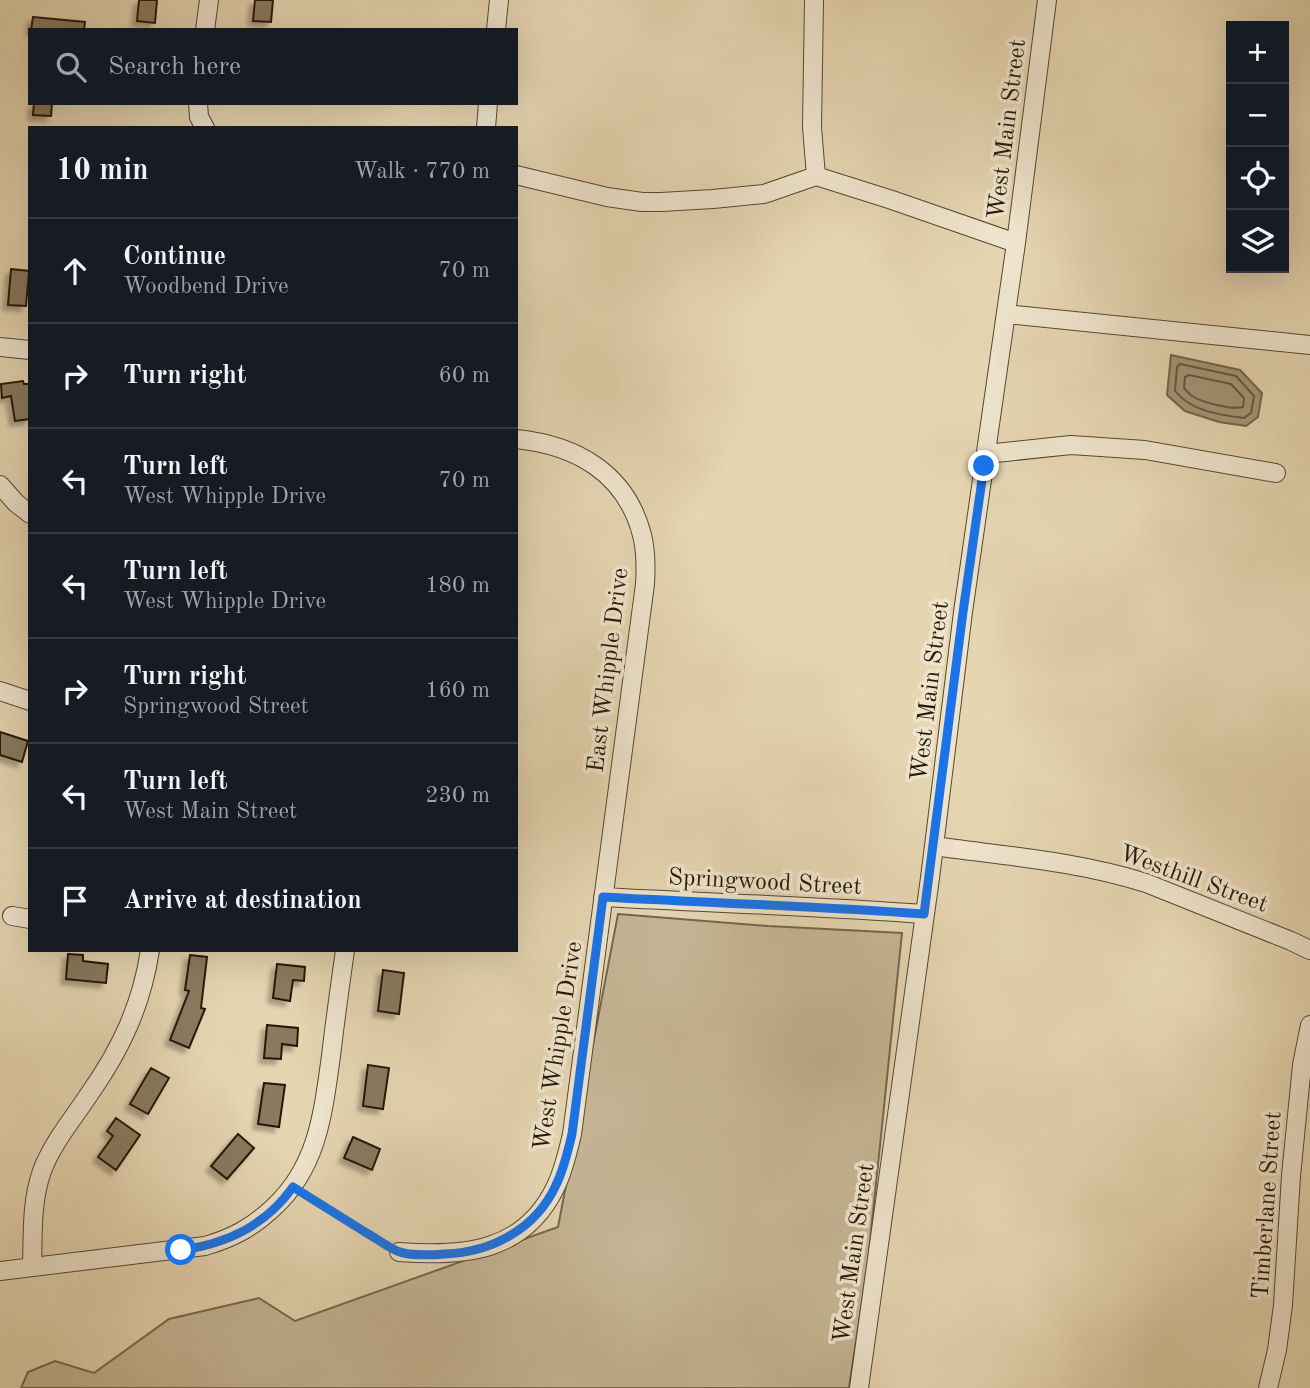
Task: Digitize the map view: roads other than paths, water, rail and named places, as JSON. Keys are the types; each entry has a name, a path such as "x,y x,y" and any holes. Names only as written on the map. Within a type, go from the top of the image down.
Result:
{"street":[{"path":"205,28 209,0"},
{"path":"496,28 499,0"},
{"path":"814,0 812,127 816,176"},
{"name":"West Main Street","path":"859,1388 1047,0"},
{"path":"198,105 199,117 204,126"},
{"path":"486,126 488,105"},
{"path":"518,175 607,197 651,202 764,194 816,176 1016,243"},
{"path":"1006,314 1310,345"},
{"path":"0,347 28,350"},
{"name":"East Whipple Drive","path":"518,439 569,450 607,474 622,491 635,514 642,536 646,558 645,584 603,897"},
{"path":"986,454 1072,445 1145,450 1276,473"},
{"path":"0,485 28,512"},
{"path":"0,691 28,700"},
{"name":"Westhill Street","path":"934,846 1073,864 1122,875 1310,950"},
{"name":"Springwood Street","path":"603,897 924,914"},
{"name":"West Whipple Drive","path":"399,1252 433,1255 461,1253 505,1240 538,1214 550,1197 561,1174 572,1134 603,897"},
{"path":"32,1267 33,1216 41,1172 57,1140 106,1070 126,1033 142,990 150,952"},
{"path":"0,1271 194,1248 235,1236 260,1220 293,1187 307,1165 321,1121 345,952"},
{"name":"Timberlane Street","path":"1268,1388 1283,1305 1301,1065 1310,1025"}],"water":[{"path":"1171,355 1240,370 1262,393 1258,417 1246,426 1219,422 1185,411 1167,395"}]}
